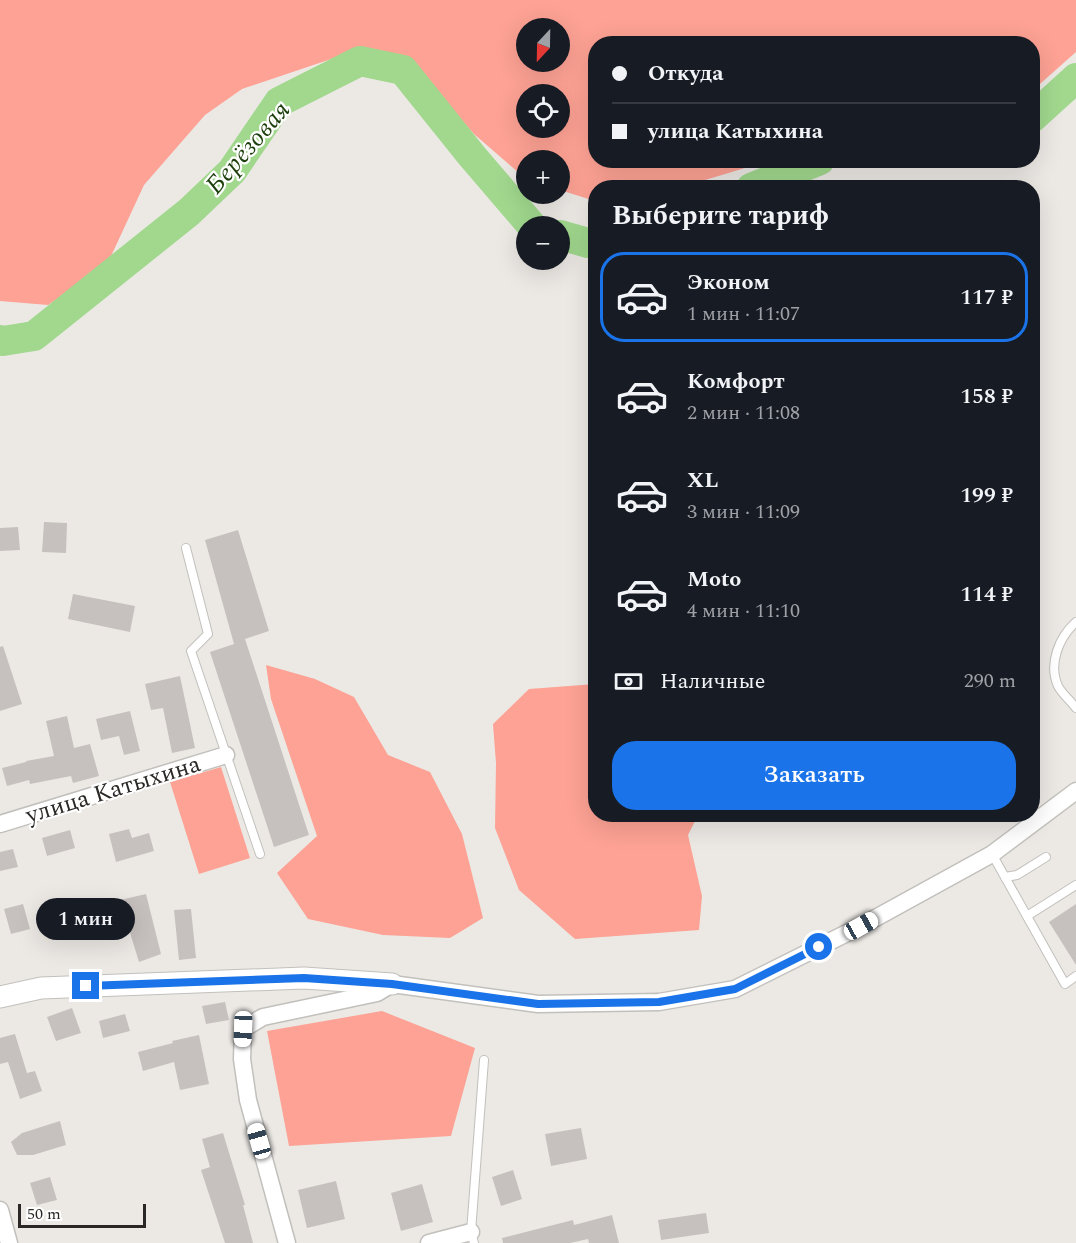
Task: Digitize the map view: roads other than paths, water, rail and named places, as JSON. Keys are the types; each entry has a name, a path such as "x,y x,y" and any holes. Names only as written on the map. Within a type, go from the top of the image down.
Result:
{"street":[{"name":"улица Катыхина","path":"0,824 226,755"},
{"path":"1040,818 1076,791"},
{"path":"0,997 41,988 304,978 392,984 538,1004 659,1002 735,989 861,926 992,854 1035,822"},
{"path":"287,1243 248,1100 242,1059 243,1029 262,1017 377,993 392,984"},
{"path":"0,1210 9,1243"},
{"path":"429,1243 473,1237"}],"lane":[{"path":"186,548 208,634 191,651 260,854"},
{"path":"1076,622 1069,628 1058,646 1054,668 1058,686 1076,708"},
{"path":"992,854 1065,984 1076,976"},
{"path":"1005,877 1017,875 1046,857"},
{"path":"1027,916 1076,885"},
{"path":"473,1237 484,1060"}],"waterway":[{"name":"Берёзовая","path":"0,340 34,336 189,212 232,171 279,102 360,61 403,70 523,216"},
{"name":"Берёзовая","path":"1040,111 1076,78"},
{"name":"Берёзовая","path":"771,180 800,168"},
{"name":"Берёзовая","path":"570,238 588,243"}]}
